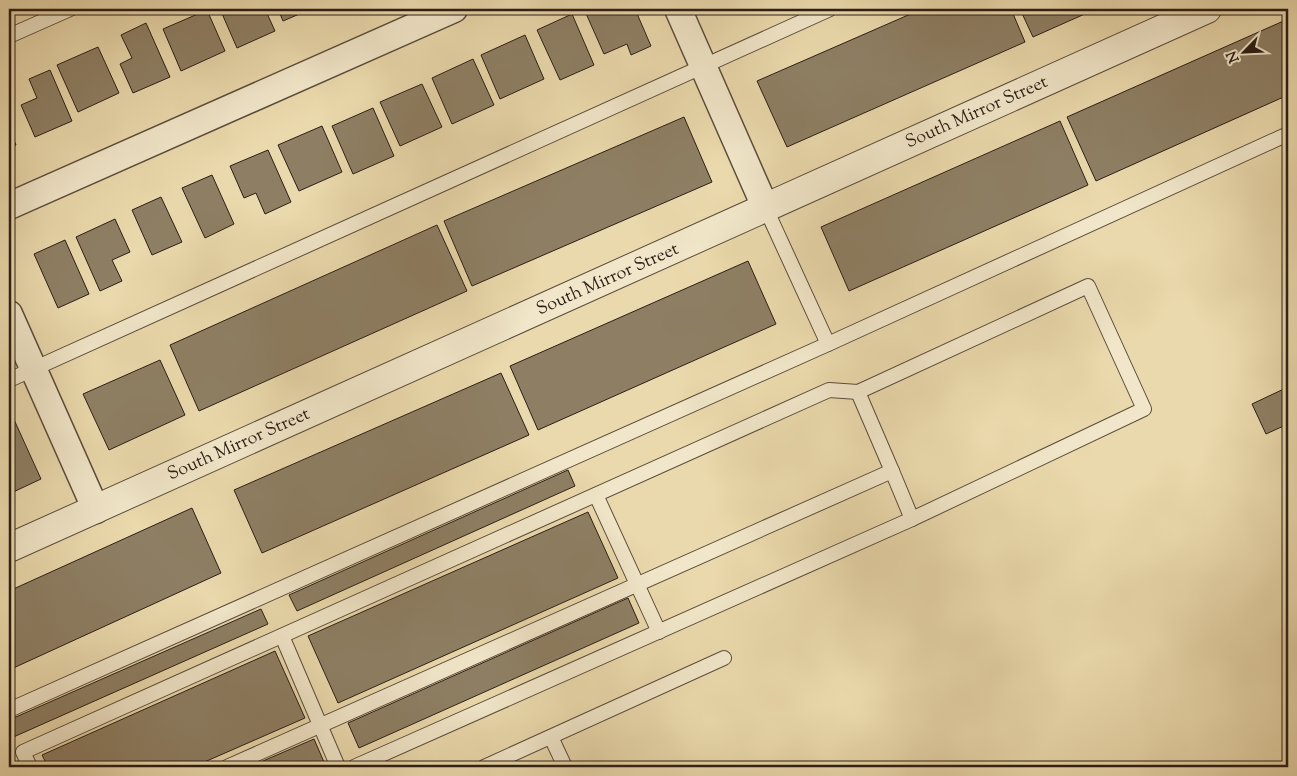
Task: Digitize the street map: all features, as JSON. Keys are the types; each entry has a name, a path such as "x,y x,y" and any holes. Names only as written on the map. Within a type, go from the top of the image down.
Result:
{"street":[{"path":"9,206 454,9"},
{"path":"678,9 766,209"},
{"name":"South Mirror Street","path":"9,548 1207,9"},
{"path":"9,314 96,510"}],"lane":[{"path":"9,36 70,9"},
{"path":"9,380 830,9"},
{"path":"9,710 828,344 1288,134"},
{"path":"766,209 828,344"},
{"path":"30,767 23,752 829,390 858,392 1088,286 1144,409 912,519 354,767"},
{"path":"858,392 912,519"},
{"path":"227,767 892,471"},
{"path":"596,495 659,632"},
{"path":"282,636 338,767"},
{"path":"484,767 724,658"},
{"path":"551,737 565,767"}],"building":[{"path":"220,9 265,9 275,31 237,48"},
{"path":"278,9 311,9 283,21"},
{"path":"584,9 635,9 651,46 631,55 627,44 604,54"},
{"path":"922,9 1011,9 1025,42 787,147 757,81"},
{"path":"1020,9 1096,9 1033,37"},
{"path":"207,10 225,51 181,71 163,29"},
{"path":"572,14 594,65 560,80 537,30"},
{"path":"1288,19 1288,95 1096,181 1067,117"},
{"path":"146,23 170,77 133,93 120,64 132,58 121,35"},
{"path":"525,35 544,79 500,99 481,55"},
{"path":"98,47 119,93 78,112 57,65"},
{"path":"473,59 494,105 452,124 432,78"},
{"path":"50,70 72,121 35,137 21,105 37,98 29,79"},
{"path":"422,84 442,127 400,146 380,102"},
{"path":"373,108 394,156 353,174 332,126"},
{"path":"684,117 712,182 472,286 444,221"},
{"path":"1060,121 1088,185 849,291 821,227"},
{"path":"322,126 342,172 299,191 278,145"},
{"path":"9,129 16,145 9,148"},
{"path":"268,150 291,202 265,214 256,193 244,198 230,166"},
{"path":"212,175 234,224 205,238 182,188"},
{"path":"161,197 182,242 152,255 132,210"},
{"path":"115,219 130,252 112,260 122,281 100,291 76,237"},
{"path":"437,225 467,291 199,411 170,345"},
{"path":"65,240 89,294 58,308 34,254"},
{"path":"748,261 776,324 538,430 510,366"},
{"path":"160,360 185,415 109,450 83,394"},
{"path":"501,373 529,435 262,553 234,490"},
{"path":"1288,387 1288,424 1266,434 1252,404"},
{"path":"11,413 41,479 9,494 9,415"},
{"path":"568,470 575,486 297,611 289,595"},
{"path":"192,508 221,573 9,670 9,591"},
{"path":"588,512 618,578 338,703 308,636"},
{"path":"628,598 639,623 359,748 348,723"},
{"path":"261,609 268,624 9,739 9,720"},
{"path":"275,651 305,718 193,767 48,767 42,755"},
{"path":"314,739 324,762 314,767 249,767"}]}
